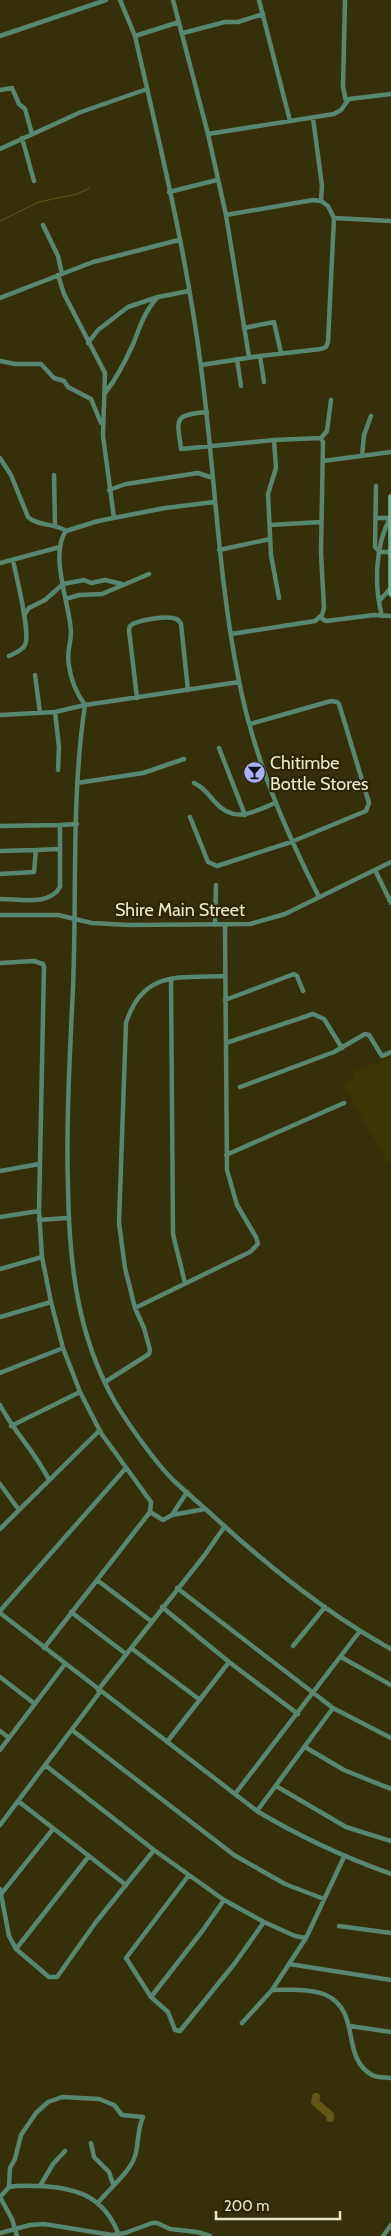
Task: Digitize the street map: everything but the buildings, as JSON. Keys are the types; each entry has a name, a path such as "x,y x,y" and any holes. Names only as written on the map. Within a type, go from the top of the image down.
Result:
{"main road":[{"path":"391,497 391,594"}],"street":[{"path":"0,36 106,0"},
{"path":"120,0 136,36 189,291 207,412 219,550 239,682 274,803 291,842 319,897"},
{"path":"173,0 208,134 226,215 248,357"},
{"path":"259,0 290,121"},
{"path":"345,0 342,86 346,101"},
{"path":"183,33 225,22 238,22 263,14"},
{"path":"136,36 179,22"},
{"path":"0,90 12,88 19,104 25,108 32,134"},
{"path":"0,149 80,112 147,88"},
{"path":"208,134 338,113 346,101 353,98 391,94"},
{"path":"313,118 322,180 323,195 321,202"},
{"path":"22,138 34,181"},
{"path":"169,192 217,180"},
{"path":"201,365 248,357 321,349 326,347 328,342 334,218 328,206 321,202 305,201 226,215"},
{"path":"334,218 391,221"},
{"path":"43,225 58,256 64,294 105,374 102,430"},
{"path":"0,298 60,274 116,255 179,240"},
{"path":"88,343 98,330 124,310 158,297 189,291"},
{"path":"105,393 118,374 146,314 158,297"},
{"path":"244,328 274,322 280,353"},
{"path":"260,356 264,382"},
{"path":"237,359 241,386"},
{"path":"0,361 15,364 39,363 54,378 64,381 68,387 89,397 97,411 102,430 114,518"},
{"path":"321,438 326,431 331,400"},
{"path":"207,412 187,413 179,420 181,449 211,448 274,440 321,438"},
{"path":"362,456 364,435 371,416"},
{"path":"321,438 323,442 321,565 324,608 321,618"},
{"path":"274,440 277,462 273,479 268,488 271,555 279,598"},
{"path":"323,461 391,452"},
{"path":"0,458 11,475 28,517 31,520 55,525 66,531 114,518 165,508 214,502"},
{"path":"109,490 126,484 198,473 213,478"},
{"path":"54,475 55,525"},
{"path":"376,486 375,547 380,552 390,552"},
{"path":"376,518 390,518 385,527 380,552 378,585 382,616"},
{"path":"270,525 321,522"},
{"path":"66,531 60,547 71,633 67,652 69,669 79,698 84,705 77,783 76,918 66,1145 67,1218 72,1270 83,1323 105,1382 120,1410 173,1480 250,1550 324,1607 360,1632 391,1649"},
{"path":"219,550 270,539"},
{"path":"0,563 60,547"},
{"path":"9,656 22,649 25,645 26,634 13,560"},
{"path":"66,599 79,595 99,594 149,574"},
{"path":"24,615 29,608 45,600 64,584 84,580 91,583 105,580 122,584"},
{"path":"378,585 390,587 379,601"},
{"path":"231,634 315,621 321,618 326,620 391,616"},
{"path":"137,698 130,630 130,626 137,621 171,617 179,621 181,624 188,690"},
{"path":"35,675 40,713"},
{"path":"0,715 55,712 84,705 239,682"},
{"path":"190,817 204,853 212,865 225,864 291,842 364,814 368,808 340,704 331,702 250,724"},
{"path":"55,712 59,747 58,770"},
{"path":"219,748 245,816"},
{"path":"77,783 143,774 184,759"},
{"path":"194,783 203,787 224,810 245,816 274,803"},
{"path":"0,826 77,824"},
{"path":"0,899 44,899 54,895 60,886 60,825"},
{"path":"0,851 60,849"},
{"path":"0,874 34,872 36,850"},
{"name":"Shire Main Street","path":"0,916 58,915 92,923 225,926 250,924 267,920 391,862"},
{"path":"375,870 391,903"},
{"path":"215,925 216,885"},
{"path":"135,1308 250,1252 258,1244 237,1204 231,1186 226,1155 225,926"},
{"path":"0,963 34,961 42,964 44,967 38,1211 42,1256 63,1348 80,1392 100,1430 126,1468 150,1498 150,1512 44,1648"},
{"path":"225,1000 294,974 297,976 303,991"},
{"path":"105,1382 148,1354 150,1350 144,1328 135,1308 125,1268 119,1223 124,1035 129,1012 139,995 154,984 171,978 224,976"},
{"path":"171,978 173,1234 185,1283"},
{"path":"226,1043 313,1014 324,1019 342,1048"},
{"path":"240,1087 284,1072 342,1048 366,1034 382,1056 391,1052"},
{"path":"226,1155 344,1102"},
{"path":"0,1171 38,1164"},
{"path":"0,1217 38,1211"},
{"path":"39,1220 67,1218"},
{"path":"0,1269 42,1256"},
{"path":"0,1317 51,1302"},
{"path":"0,1373 63,1348"},
{"path":"12,1426 80,1392"},
{"path":"0,1405 12,1426 38,1460 49,1480"},
{"path":"0,1529 100,1430"},
{"path":"126,1468 0,1612 99,1691 257,1811 293,1832 344,1857 391,1874"},
{"path":"0,1484 19,1510"},
{"path":"172,1515 187,1492"},
{"path":"150,1512 163,1520 172,1515 205,1508"},
{"path":"0,1825 151,1621 204,1556 224,1526"},
{"path":"97,1580 151,1621"},
{"path":"177,1588 315,1692 333,1708 391,1738"},
{"path":"162,1607 229,1662 298,1714"},
{"path":"293,1646 324,1607"},
{"path":"71,1612 126,1654"},
{"path":"235,1794 360,1632"},
{"path":"131,1648 200,1700"},
{"path":"342,1657 391,1686"},
{"path":"167,1742 229,1662"},
{"path":"0,1750 65,1664"},
{"path":"0,1677 35,1704"},
{"path":"257,1811 333,1708"},
{"path":"72,1730 234,1855 285,1884 324,1899"},
{"path":"0,1731 9,1738"},
{"path":"305,1747 344,1770 391,1789"},
{"path":"45,1765 154,1850 224,1900 264,1922 295,1936 306,1938"},
{"path":"276,1786 346,1827 391,1841"},
{"path":"18,1800 126,1885"},
{"path":"53,1829 1,1891 9,1936 16,1949 49,1977 54,1978 154,1850"},
{"path":"16,1949 89,1856"},
{"path":"242,2023 272,1990 306,1938 344,1857"},
{"path":"189,1875 126,1958 151,1997 168,2012 173,2029 177,2032 180,2031 235,1963 264,1922"},
{"path":"151,1997 224,1900"},
{"path":"339,1926 391,1933"},
{"path":"289,1964 391,1980"},
{"path":"272,1990 313,1991 326,1995 341,2006 350,2026 352,2050 362,2066 373,2076 391,2078"},
{"path":"350,2026 391,2032"},
{"path":"16,2236 12,2219 0,2197 9,2187 10,2168 17,2154 21,2135 36,2113 48,2102 62,2097 99,2099 114,2105 122,2115 142,2116 136,2138 135,2156 125,2174 113,2184 98,2203"},
{"path":"91,2143 94,2157 106,2168 113,2184"},
{"path":"40,2186 53,2164 65,2151"},
{"path":"9,2187 40,2186 74,2189 98,2203 112,2218 119,2235"},
{"path":"0,2233 44,2224 102,2235 119,2235 152,2222 170,2229 197,2232 210,2236"},
{"path":"383,2236 391,2225"}],"shaded area":[{"path":"391,1056 391,1162 388,1164 343,1084 355,1077 353,1071 376,1062 377,1064"}],"waterway":[{"path":"0,221 39,202 77,194 90,188"},
{"path":"316,2097 315,2102 330,2115 330,2118"}],"place":[{"name":"Chitimbe Bottle Stores","path":"254,773"}]}
